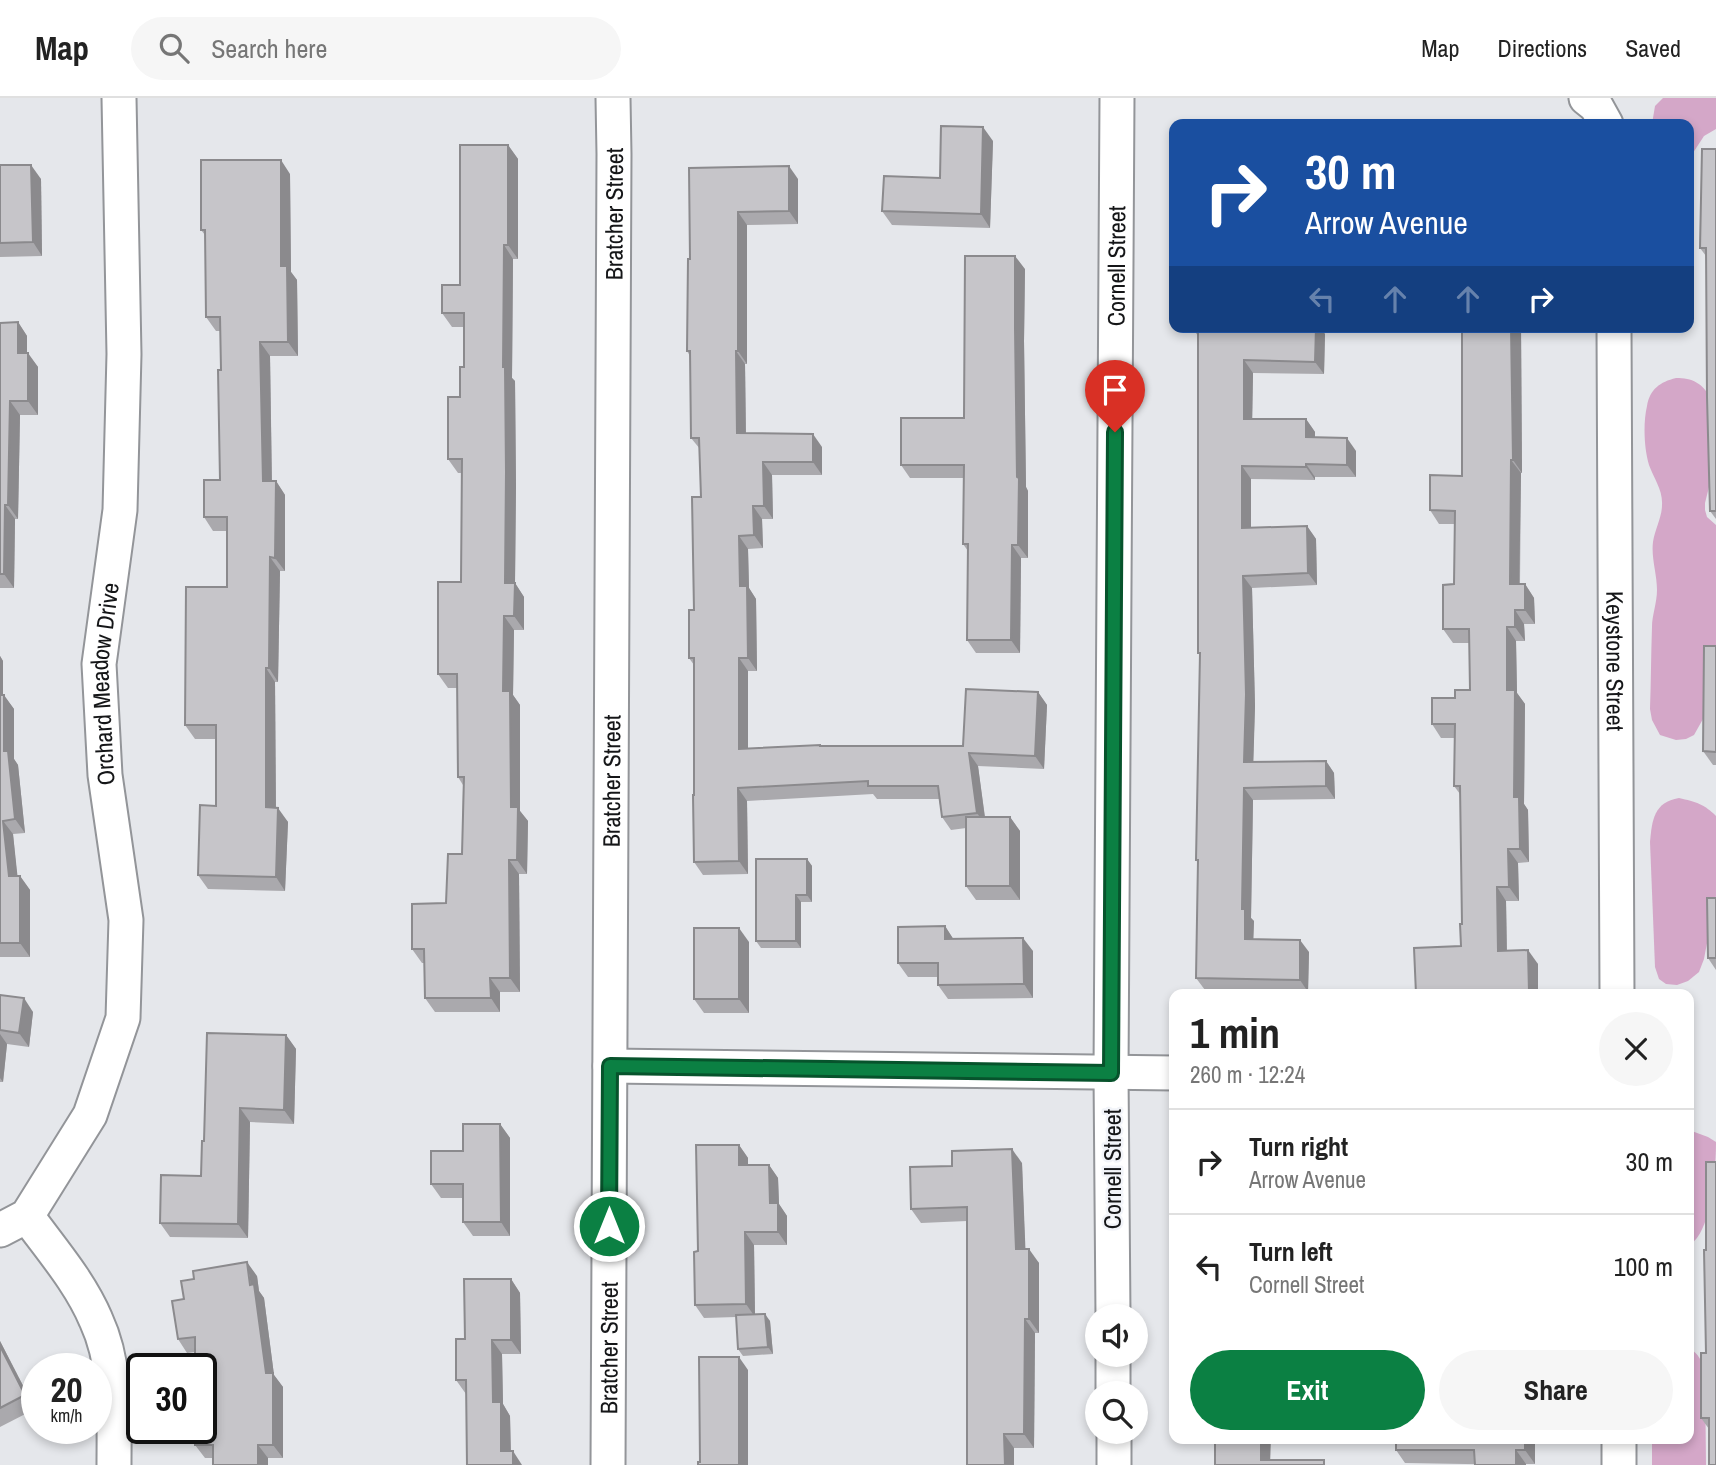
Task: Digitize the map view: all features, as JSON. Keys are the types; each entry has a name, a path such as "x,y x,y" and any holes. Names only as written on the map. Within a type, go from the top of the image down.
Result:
{"street":[{"name":"Orchard Meadow Drive","path":"14,1223 90,1115 123,1018 126,920 104,775 99,664 120,510 124,354 120,98"},
{"name":"Bratcher Street","path":"608,1465 613,98"},
{"name":"Cornell Street","path":"1113,1304 1111,1073 1117,98"},
{"name":"Keystone Street","path":"1614,333 1617,989"},
{"path":"610,1066 1169,1073"},
{"path":"14,1223 76,1283 97,1320 109,1359 114,1403 114,1465"},
{"path":"1114,1444 1114,1465"},
{"path":"1619,1444 1619,1465"}],"shaded area":[{"path":"1663,98 1716,98 1716,129 1704,136 1694,151 1694,119 1653,119 1655,106"},
{"path":"1676,378 1696,382 1710,398 1713,471 1705,510 1707,517 1716,525 1716,648 1703,719 1694,735 1676,740 1660,735 1650,709 1652,622 1657,590 1653,548 1662,500 1647,458 1645,428 1648,400 1653,391 1661,384"},
{"path":"1679,798 1699,804 1716,816 1716,896 1699,972 1688,981 1677,985 1666,984 1659,979 1655,967 1650,842 1653,819 1659,808 1664,803"},
{"path":"1694,1132 1716,1142 1714,1182 1708,1214 1694,1241"},
{"path":"1694,1352 1700,1358 1705,1372 1706,1465 1652,1465 1652,1444 1694,1444"}],"building":[{"path":"941,126 983,127 981,214 882,211 884,176 940,178"},
{"path":"460,145 508,145 508,245 504,245 503,367 505,583 515,583 514,616 504,616 503,691 510,691 511,807 518,807 517,860 509,860 510,978 490,978 491,998 425,998 424,949 412,949 412,904 446,903 448,854 462,854 464,777 458,777 457,674 438,674 438,582 461,582 462,459 448,459 448,397 460,397 460,367 464,367 464,313 442,313 442,285 460,285"},
{"path":"1702,149 1716,149 1716,511 1710,511 1706,248 1700,248"},
{"path":"201,160 281,160 281,266 287,266 288,342 260,342 263,481 276,481 275,558 270,557 269,668 266,668 266,807 278,808 276,877 198,875 200,805 216,806 216,725 185,725 186,587 227,587 227,517 204,517 204,480 220,480 218,370 221,370 220,317 206,317 205,230 201,230"},
{"path":"0,165 31,165 33,242 0,243"},
{"path":"789,166 789,211 738,212 737,433 813,434 813,462 763,462 764,506 753,506 754,535 739,536 740,586 747,586 748,658 739,658 739,749 820,745 963,746 966,689 1038,692 1035,756 969,753 977,813 942,817 938,786 868,786 868,781 738,788 739,861 694,862 694,658 689,658 689,610 694,610 692,497 701,497 699,438 691,438 690,351 687,351 689,168"},
{"path":"965,256 1015,256 1019,478 1018,545 1012,545 1011,640 967,640 968,544 963,544 964,465 901,465 901,418 964,418"},
{"path":"18,322 18,353 28,353 28,401 10,401 8,505 5,505 4,574 0,574 0,323"},
{"path":"1198,333 1316,333 1315,362 1244,360 1244,419 1306,419 1306,437 1347,438 1347,465 1242,466 1242,528 1307,526 1308,573 1243,576 1246,694 1244,762 1326,761 1326,786 1244,788 1242,909 1245,909 1245,939 1300,940 1300,980 1196,978"},
{"path":"1462,333 1511,333 1513,460 1510,584 1525,584 1525,610 1515,610 1515,627 1507,627 1507,690 1515,690 1514,797 1519,797 1520,849 1508,849 1509,887 1497,887 1498,951 1528,950 1529,989 1416,989 1414,948 1461,946 1460,786 1454,786 1455,724 1432,724 1432,698 1455,698 1455,690 1470,690 1469,629 1443,629 1443,585 1454,584 1455,511 1430,510 1430,475 1462,476"},
{"path":"1704,646 1716,646 1716,752 1703,751"},
{"path":"0,695 4,695 4,751 8,751 15,819 3,821 9,876 20,876 20,943 0,943"},
{"path":"966,817 1010,817 1010,886 966,886"},
{"path":"756,859 807,859 807,895 796,895 796,941 756,941"},
{"path":"1707,898 1716,898 1716,958 1708,958"},
{"path":"945,926 945,939 1023,938 1024,984 938,985 938,963 898,963 898,927"},
{"path":"694,928 739,928 739,999 694,999"},
{"path":"0,995 24,998 19,1033 0,1030"},
{"path":"207,1033 286,1035 284,1110 240,1108 238,1224 160,1223 161,1175 201,1176"},
{"path":"463,1124 500,1124 501,1222 463,1222 463,1184 431,1184 431,1151 463,1151"},
{"path":"696,1145 739,1145 739,1165 769,1165 770,1203 778,1203 778,1232 745,1232 746,1304 695,1305 694,1252 698,1251"},
{"path":"1012,1149 1016,1249 1029,1249 1029,1319 1025,1319 1024,1434 1004,1434 1005,1465 967,1465 967,1207 911,1209 910,1167 952,1166 952,1151"},
{"path":"1706,1162 1716,1162 1716,1465 1709,1465 1709,1418 1701,1418 1701,1353 1706,1353"},
{"path":"247,1262 250,1285 254,1284 266,1373 273,1373 273,1445 258,1445 258,1465 213,1465 213,1445 195,1445 217,1444 217,1353 195,1353 195,1337 178,1339 172,1301 184,1299 181,1281 194,1279 193,1271"},
{"path":"464,1279 511,1279 511,1340 492,1340 493,1402 501,1402 501,1451 513,1451 513,1465 467,1465 466,1380 456,1380 456,1339 465,1339"},
{"path":"765,1314 768,1347 738,1349 736,1315"},
{"path":"0,1346 21,1387 21,1397 0,1408"},
{"path":"699,1357 739,1357 739,1465 698,1465"},
{"path":"1215,1444 1261,1444 1261,1460 1324,1460 1324,1465 1215,1465"},
{"path":"1396,1444 1525,1444 1525,1450 1516,1450 1516,1465 1475,1465 1474,1450 1396,1450"}],"route":[{"path":"609,1226 610,1066 1111,1073 1115,432"}]}
